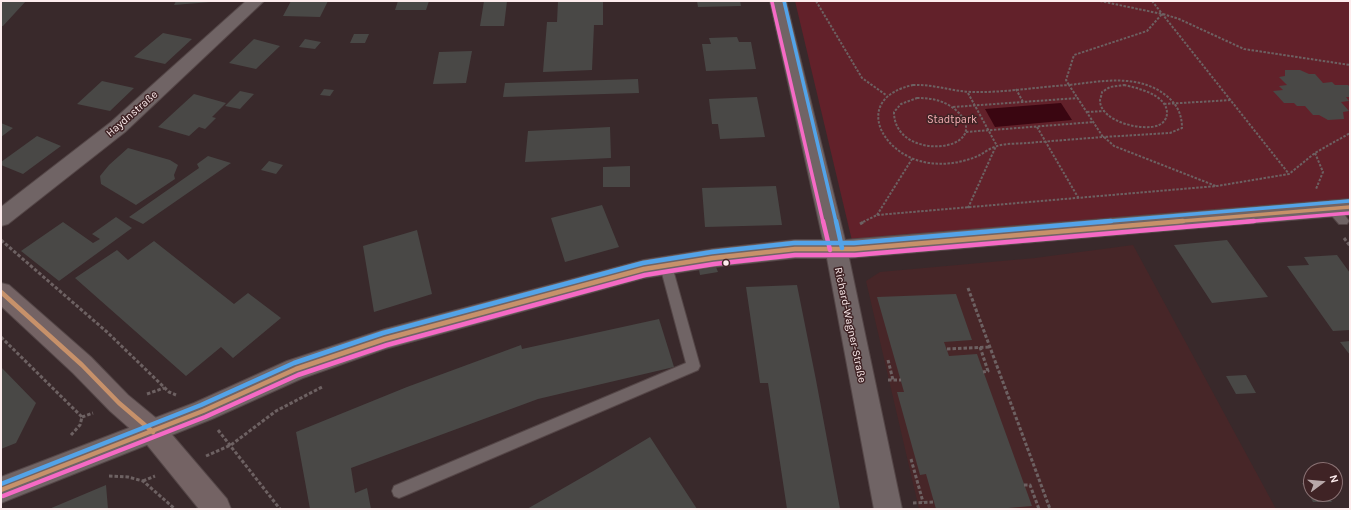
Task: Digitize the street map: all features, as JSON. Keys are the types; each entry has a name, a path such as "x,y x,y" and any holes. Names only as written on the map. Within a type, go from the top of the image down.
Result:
{"main road":[{"path":"1,292 82,365 119,403 153,432 217,509"}],"street":[{"name":"Haydnstraße","path":"1,218 118,127 256,1"},
{"name":"Richard-Wagner-Straße","path":"778,1 898,506"},
{"path":"1,490 153,432 296,369 385,339 644,269 713,258 794,249 854,249 1342,212"}],"lane":[{"path":"400,491 693,366 666,266"}],"path":[{"path":"816,1 862,78 886,95"},
{"path":"1100,1 1179,19 1244,49 1350,65"},
{"path":"1152,1 1232,100 1289,174"},
{"path":"1162,14 1147,31 1074,54 1066,80 1103,137 1114,146 1217,186"},
{"path":"1132,80 1148,83 1163,91 1183,117 1182,128 1170,133 997,146 975,158 956,163 936,164 912,159 890,144 877,126 877,110 886,95 905,87 922,85 968,93 1132,80"},
{"path":"1124,85 1139,88 1153,94 1164,104 1168,113 1165,121 1159,126 1146,128 1133,127 1117,120 1105,110 1100,102 1102,92 1110,87 1124,85"},
{"path":"1016,89 1023,102"},
{"path":"968,93 997,146"},
{"path":"917,98 936,100 953,107 961,114 966,124 966,132 961,140 952,145 940,148 927,147 915,143 902,135 895,127 892,118 894,110 898,105 907,100 917,98"},
{"path":"953,107 1078,98"},
{"path":"1164,104 1232,100"},
{"path":"1087,112 1105,110"},
{"path":"966,132 1094,122"},
{"path":"1037,127 1079,199"},
{"path":"854,228 877,215 1079,199 1217,186 1289,174 1315,153 1350,133"},
{"path":"968,208 997,146"},
{"path":"1315,153 1323,172 1315,188"},
{"path":"877,215 912,159"},
{"path":"1,240 107,332 164,388 169,392 182,395"},
{"path":"968,288 1050,509"},
{"path":"1,337 82,417"},
{"path":"980,347 988,371 983,372"},
{"path":"947,349 990,347"},
{"path":"888,360 893,380"},
{"path":"213,452 231,445 276,411 329,384"},
{"path":"146,394 164,388"},
{"path":"82,417 92,413"},
{"path":"69,437 80,425 82,417"},
{"path":"220,433 280,509"},
{"path":"911,459 923,502"},
{"path":"110,476 128,477 143,481 175,509"},
{"path":"1024,485 1030,485 1039,509"},
{"path":"898,506 923,502 934,502"}],"shaded area":[{"path":"1061,103 1072,120 995,127 985,109"},
{"path":"1133,245 1276,509 919,509 866,281 880,272 1035,258"}],"green space":[{"name":"Stadtpark","path":"795,1 1350,1 1350,207 854,249"}],"building":[{"path":"1,1 26,1 3,26 1,26"},
{"path":"176,1 211,1 211,2 174,5"},
{"path":"291,1 328,1 320,17 283,16"},
{"path":"398,1 429,1 426,10 395,10"},
{"path":"484,1 507,1 504,26 480,26"},
{"path":"558,1 603,1 603,25 594,25 592,70 543,72 547,22 557,22"},
{"path":"697,1 740,1 741,6 698,7"},
{"path":"163,33 192,39 165,64 134,57"},
{"path":"354,34 369,34 365,43 350,43"},
{"path":"737,37 739,42 751,42 756,69 706,71 702,44 711,44 709,38"},
{"path":"254,39 280,46 256,69 229,63"},
{"path":"305,39 321,42 315,49 299,47"},
{"path":"472,51 466,83 433,84 439,52"},
{"path":"1285,70 1300,70 1309,74 1315,74 1323,83 1332,82 1335,85 1348,85 1350,87 1350,97 1346,97 1349,101 1341,102 1349,111 1343,112 1344,119 1328,120 1319,115 1313,115 1305,106 1297,106 1294,103 1284,103 1273,91 1283,90 1279,86 1287,85 1279,77 1285,76"},
{"path":"638,79 639,93 503,97 505,83"},
{"path":"102,81 134,88 110,111 77,104"},
{"path":"324,89 334,90 330,96 320,95"},
{"path":"240,91 254,94 240,109 225,106"},
{"path":"194,94 226,103 212,117 216,118 205,129 199,127 189,136 158,127"},
{"path":"757,97 765,137 720,139 718,124 712,124 709,99"},
{"path":"1,123 13,128 1,137"},
{"path":"610,127 611,158 525,162 528,131"},
{"path":"37,136 61,146 23,174 1,165 1,162"},
{"path":"128,148 170,160 178,165 174,175 175,179 136,205 101,184 100,176 109,165"},
{"path":"208,156 231,163 143,224 129,217 199,168 197,164"},
{"path":"269,161 283,165 276,174 261,170"},
{"path":"630,166 630,187 603,187 603,167"},
{"path":"776,186 782,225 705,227 702,188"},
{"path":"602,205 619,247 565,262 551,218"},
{"path":"116,217 132,228 59,281 21,251 63,222 93,243 100,239 92,234"},
{"path":"417,230 432,294 374,312 363,246"},
{"path":"1227,240 1268,297 1212,303 1174,245"},
{"path":"154,241 234,304 248,293 281,318 233,358 221,347 186,376 75,278 117,250 128,260"},
{"path":"1337,255 1350,273 1350,330 1333,331 1287,266 1309,265 1304,257"},
{"path":"716,267 718,272 700,275 699,270"},
{"path":"797,285 840,509 787,509 768,383 760,383 746,287"},
{"path":"956,294 972,340 944,342 949,356 977,354 1032,506 996,509 936,509 926,474 920,475 897,392 904,392 877,297"},
{"path":"659,319 674,367 538,399 351,468 355,493 367,488 371,509 310,509 296,432 407,387 521,345 522,349"},
{"path":"1350,341 1350,355 1340,342"},
{"path":"1,367 36,403 16,443 1,449"},
{"path":"1246,375 1256,393 1236,394 1226,376"},
{"path":"650,437 697,509 527,509 595,470"},
{"path":"106,485 108,509 49,509"}],"transit line":[{"path":"784,1 842,248"},
{"path":"772,2 830,250"},
{"path":"1,484 201,405 294,363 383,333 643,263 712,252 794,243 854,243 1349,201"},
{"path":"1,490 203,411 296,369 385,339 644,269 713,258 795,249 854,249 1350,207"},
{"path":"3,496 205,417 298,375 387,345 645,275 714,264 795,255 855,255 1350,213"},
{"path":"1,292 82,365 119,403 153,432"}]}
